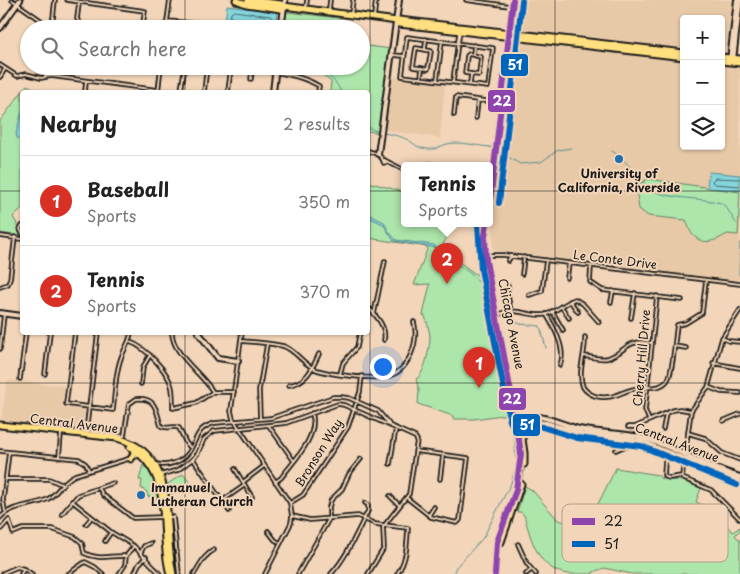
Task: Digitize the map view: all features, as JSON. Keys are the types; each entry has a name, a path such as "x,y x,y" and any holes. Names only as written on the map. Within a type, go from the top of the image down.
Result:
{"main road":[{"path":"236,0 244,4 281,9 284,3"},
{"path":"248,0 284,3 306,10 680,55"},
{"path":"493,175 513,3"},
{"path":"396,21 399,24 509,34"},
{"path":"725,59 740,59"},
{"path":"731,60 740,63"},
{"name":"Chicago Avenue","path":"487,227 485,241 487,258 518,419"},
{"name":"Chicago Avenue","path":"487,227 487,258 500,314 524,453 522,480 502,537 497,574"},
{"name":"Central Avenue","path":"0,427 86,434 120,439 141,452"},
{"name":"Central Avenue","path":"86,434 115,441 141,452"},
{"path":"131,459 134,453 133,448"},
{"path":"141,452 160,475 164,488 172,574"},
{"path":"152,464 160,484 166,517"}],"street":[{"path":"12,0 19,2 42,20"},
{"path":"53,20 55,0"},
{"path":"67,0 145,11 144,20"},
{"path":"167,20 170,0"},
{"path":"306,10 307,0"},
{"path":"328,12 330,0"},
{"path":"351,15 353,0"},
{"path":"374,18 376,0"},
{"path":"378,154 399,0"},
{"path":"466,0 513,3"},
{"path":"731,60 738,0"},
{"path":"0,28 19,2"},
{"path":"78,20 79,3"},
{"path":"282,20 284,3"},
{"path":"453,82 460,31"},
{"path":"407,37 442,41 493,48 488,87 402,76 407,37"},
{"path":"425,49 426,39"},
{"path":"437,80 442,41"},
{"path":"473,55 474,45"},
{"path":"416,48 425,49 431,51 428,68 413,67 416,48"},
{"path":"392,55 404,56"},
{"path":"467,55 473,55 481,56 479,75 465,73 467,55"},
{"path":"0,65 17,76 22,75"},
{"path":"421,78 422,68"},
{"path":"0,77 5,69"},
{"path":"32,75 151,90"},
{"path":"158,90 160,75"},
{"path":"181,90 184,75"},
{"path":"204,90 207,75"},
{"path":"228,90 230,75"},
{"path":"251,79 252,75"},
{"path":"273,90 275,75"},
{"path":"283,75 312,82 319,86 318,90"},
{"path":"470,84 471,75"},
{"path":"85,90 86,81"},
{"path":"454,115 456,97 501,103"},
{"path":"476,118 478,100"},
{"path":"370,152 378,154 401,168"},
{"path":"0,236 20,239"},
{"path":"0,287 8,284 10,279 15,238"},
{"path":"508,261 511,256"},
{"path":"522,274 524,257"},
{"name":"Le Conte Drive","path":"487,258 524,257 740,284"},
{"path":"529,295 542,291 546,260"},
{"path":"374,314 385,261"},
{"path":"568,278 569,263"},
{"path":"592,266 590,282 602,290 682,300"},
{"path":"585,337 581,378 586,391 592,395 605,398 639,388 655,388 662,385 670,377 677,325 686,323 702,313 706,280"},
{"path":"508,286 507,291 511,312"},
{"path":"611,302 613,291"},
{"path":"631,318 636,293"},
{"name":"Cherry Hill Drive","path":"649,420 645,410 657,296"},
{"path":"500,314 518,311 530,315 546,314 575,299 582,303 598,322"},
{"path":"570,301 578,312"},
{"path":"561,306 569,318"},
{"path":"370,309 385,330 384,340"},
{"path":"682,477 690,411 708,387 713,363 722,338 740,310"},
{"path":"552,311 563,330"},
{"path":"0,349 2,313 20,316"},
{"path":"546,314 555,330 562,353 560,365"},
{"path":"241,341 289,349 312,368 340,374 379,377 395,373 408,359 413,350 416,335 414,322"},
{"path":"20,379 26,335"},
{"path":"45,374 50,335"},
{"path":"75,335 66,404 113,410 118,369 125,349 130,342 131,335"},
{"path":"98,335 86,434 124,436 129,404 136,398 146,399 156,408 161,426 164,428 179,428 186,443 191,448"},
{"path":"172,335 173,342 177,348 199,376 209,384 213,392"},
{"path":"200,335 218,358 238,361"},
{"path":"242,335 232,411 234,421 290,504 292,516 291,523 265,574"},
{"path":"340,374 346,358 356,347 359,335"},
{"path":"722,338 740,342"},
{"path":"584,356 603,359 610,357 636,341 652,343"},
{"path":"130,342 150,355 170,382 173,408 196,404 213,392 234,392"},
{"path":"260,419 259,390 267,344"},
{"path":"674,346 686,348"},
{"path":"289,385 304,380 319,354"},
{"path":"141,384 143,366 150,355"},
{"path":"379,377 381,360"},
{"path":"713,363 740,368"},
{"name":"Bronson Way","path":"290,504 303,495 322,470 348,427 360,392 362,376"},
{"path":"708,387 721,392 740,393"},
{"path":"152,464 172,464 186,454 198,433 207,425 280,415 336,396 346,397 378,411 391,426"},
{"path":"160,475 178,470 193,460 210,432 286,423 338,404 396,428 416,438 410,490 384,526 382,531 384,548 368,574"},
{"path":"628,427 635,427 680,409 690,411"},
{"path":"275,482 281,478 294,461 313,430 314,419 312,413"},
{"path":"663,429 666,413"},
{"path":"723,421 740,414"},
{"path":"376,419 381,420 384,417"},
{"name":"Central Avenue","path":"518,419 522,417 542,418 589,431 634,436 740,481"},
{"path":"269,426 294,461"},
{"path":"390,464 396,428"},
{"path":"687,432 705,438 722,453 740,460"},
{"path":"59,457 61,433"},
{"path":"616,450 625,446 632,446 664,457 664,476 669,478 682,477 711,490 726,504"},
{"path":"0,451 83,461 89,471"},
{"path":"406,498 439,520 459,522 468,458 415,451"},
{"path":"6,512 3,500 9,452"},
{"path":"0,518 6,512 47,499 74,475 131,459 141,452"},
{"path":"440,479 443,455"},
{"name":"Central Avenue","path":"685,457 740,477"},
{"path":"298,574 330,517 329,507 331,500 342,489 349,474 361,459"},
{"path":"193,460 229,511"},
{"path":"222,501 264,466"},
{"path":"235,469 252,497"},
{"path":"6,479 49,479 62,484"},
{"path":"62,514 81,493 113,483"},
{"path":"99,488 102,495 132,518 174,518 173,533 178,574"},
{"path":"390,496 399,505"},
{"path":"72,501 111,532 134,546 160,574"},
{"path":"331,574 338,566 368,511 368,505 365,503"},
{"path":"728,506 740,519"},
{"path":"429,515 434,507"},
{"path":"736,514 739,511"},
{"path":"86,524 92,516"},
{"path":"292,516 310,520 353,516 384,526 408,528 406,557 397,574"},
{"path":"0,530 9,520 13,533 23,529 52,529 76,537 82,543 84,553 89,556 104,558 118,555 126,556"},
{"path":"268,531 275,540 281,543"},
{"path":"105,541 111,532"},
{"path":"141,552 144,546 151,543"},
{"path":"518,544 527,564 536,574"},
{"path":"119,574 125,565 126,556 134,546"},
{"path":"194,574 200,562 209,552 214,550"},
{"path":"134,574 139,564 146,558"},
{"path":"68,574 85,562 95,566 103,574"},
{"path":"3,573 17,567 32,574"},
{"path":"21,574 24,569"},
{"path":"526,574 531,570"}],"shaded area":[{"path":"517,0 734,0 726,54 725,15 680,15 680,49 519,30 514,25"},
{"name":"University of California, Riverside","path":"518,40 680,60 680,150 725,150 725,64 740,66 740,280 729,281 493,250 493,206 512,44"},
{"path":"393,77 445,84 440,138 385,130"},
{"path":"7,380 64,386 62,407 86,409 82,431 1,422"}],"green space":[{"path":"286,13 339,18 339,20 285,20"},
{"path":"370,46 391,49 380,133 370,131 370,90 330,90 331,82 323,75 370,75"},
{"path":"27,85 36,90 23,90"},
{"path":"20,94 20,210 13,217 20,236 0,233 0,121"},
{"path":"648,179 740,192 738,235 727,234 706,242 697,239 692,234 686,220 648,216 639,209 636,186"},
{"path":"370,183 401,191 401,227 445,227 451,231 440,248 477,275 479,259 481,259 480,274 501,351 511,411 509,414 474,419 453,419 453,416 418,404 419,390 416,379 422,372 430,341 428,326 423,315 430,284 414,285 428,247 370,238"},
{"path":"143,465 149,467 153,476 159,505 155,505 155,498 147,496 147,492 141,488 142,480 139,480"},
{"path":"616,468 658,475 661,479 682,481 701,488 696,502 700,504 598,504"},
{"path":"183,474 190,483 168,497 166,485"},
{"path":"525,486 532,490 558,520 562,521 562,562 728,562 728,527 733,532 740,527 740,530 735,535 740,541 740,574 632,574 604,568 593,572 593,574 558,572 543,560 533,543 524,515 521,512 517,512"}],"water":[{"path":"227,5 278,12 277,20 225,20"},
{"path":"20,119 20,139 17,138 16,134"},
{"path":"709,172 740,175 740,191 709,188 707,184"},
{"path":"370,215 384,222 396,240 434,245 437,248 394,241 383,224 370,218"}],"waterway":[{"path":"327,75 335,82 340,90"},
{"path":"370,128 398,136 425,149 434,149 447,144 457,143 494,149"},
{"path":"498,151 520,164 541,162 558,150 571,148"},
{"path":"612,151 623,159 641,181 652,190 676,197 721,203 726,207 736,223"},
{"path":"739,275 740,243"},
{"path":"436,247 472,275 481,285 491,316"},
{"path":"508,318 520,324 540,326 546,348"},
{"path":"453,574 456,567 483,538 511,483 516,460 513,426"}],"transit line":[{"name":"22","path":"493,176 513,0"},
{"name":"51","path":"499,203 522,1"},
{"name":"51","path":"478,227 481,269 510,421 513,426 519,428 527,425 539,426 577,438 641,446 737,485"},
{"name":"22","path":"486,227 486,261 521,454 516,490 497,542 495,574"}],"place":[{"name":"University of California, Riverside","path":"619,159"},
{"name":"Tennis","path":"447,284"},
{"name":"Baseball","path":"479,388"},
{"name":"Immanuel Lutheran Church","path":"141,495"}]}
